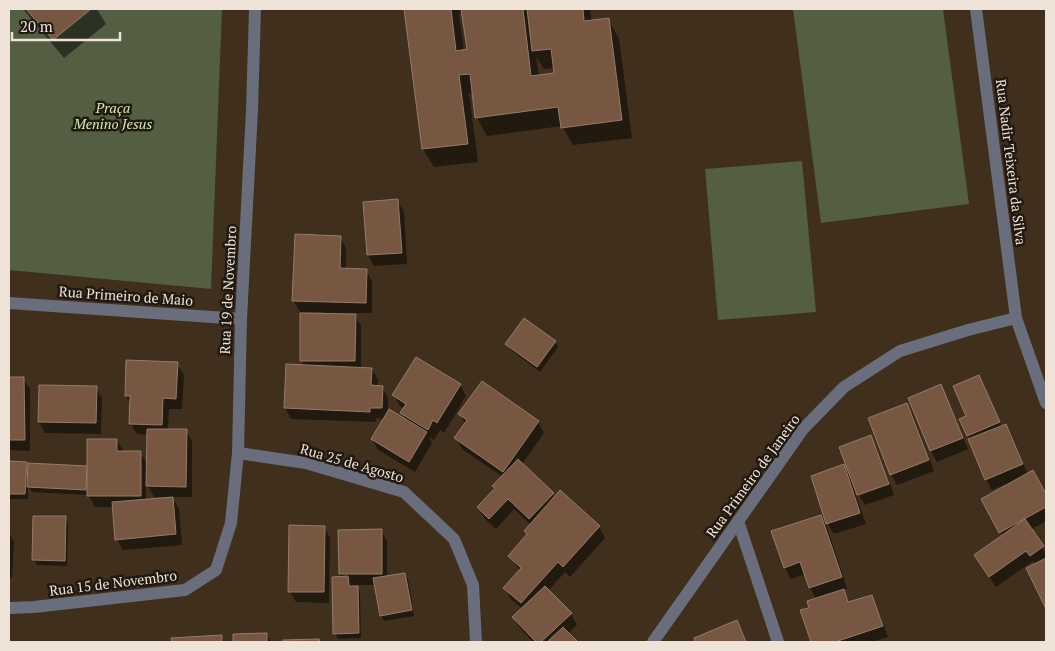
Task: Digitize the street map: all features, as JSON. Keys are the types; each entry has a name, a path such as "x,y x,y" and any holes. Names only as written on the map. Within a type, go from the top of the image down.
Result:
{"street":[{"name":"Rua 19 de Novembro","path":"216,570 231,523 238,452 241,319 252,110 255,9"},
{"name":"Rua Nadir Teixeira da Silva","path":"976,9 1016,318 1046,403"},
{"name":"Rua Primeiro de Maio","path":"9,303 241,319"},
{"name":"Rua Primeiro de Janeiro","path":"653,642 803,429 844,387 900,351 968,330 1016,318"},
{"name":"Rua 25 de Agosto","path":"238,452 306,463 404,492 454,539 473,584 476,642"},
{"path":"738,521 778,642"},
{"name":"Rua 15 de Novembro","path":"9,608 34,607 185,590 216,570"}],"green space":[{"name":"Praça Menino Jesus","path":"9,9 222,9 211,289 9,270"},
{"path":"793,9 943,9 969,204 821,223"},
{"path":"802,161 816,312 718,320 705,169"}],"building":[{"path":"26,9 91,9 53,40"},
{"path":"404,9 451,9 456,51 467,49 461,9 523,9 531,76 554,73 551,49 532,51 527,9 583,9 584,21 609,18 622,120 561,128 558,107 475,118 470,74 459,75 468,144 422,149"},
{"path":"398,199 402,253 367,255 363,202"},
{"path":"295,234 341,236 340,268 367,269 366,303 292,301"},
{"path":"300,313 356,314 355,361 300,361"},
{"path":"524,318 556,341 537,367 505,344"},
{"path":"416,357 461,384 437,423 433,420 428,430 400,413 406,404 392,395"},
{"path":"126,360 178,362 176,399 163,398 162,425 129,424 130,396 125,396"},
{"path":"286,364 372,368 371,385 383,386 382,408 370,408 370,412 284,408"},
{"path":"979,375 1000,422 967,436 959,419 966,416 953,386"},
{"path":"9,377 24,377 25,440 9,440"},
{"path":"482,381 539,421 503,472 454,438 467,420 458,414"},
{"path":"941,384 963,438 930,451 908,398"},
{"path":"39,385 97,386 96,423 38,422"},
{"path":"907,403 929,460 890,475 868,418"},
{"path":"389,409 427,432 409,462 371,439"},
{"path":"1006,424 1023,464 985,480 968,439"},
{"path":"147,429 187,429 186,487 146,486"},
{"path":"871,435 889,484 857,495 839,447"},
{"path":"87,439 117,439 117,451 141,451 141,496 87,496"},
{"path":"518,459 554,493 529,519 508,499 489,519 477,507 495,488 492,486"},
{"path":"9,461 27,462 25,494 9,494"},
{"path":"28,463 87,466 86,490 27,487"},
{"path":"844,464 860,513 826,524 811,476"},
{"path":"1033,470 1046,494 1046,507 999,533 981,499"},
{"path":"560,490 600,526 563,567 558,562 521,603 503,588 521,568 508,556 527,534 524,531"},
{"path":"173,497 176,534 115,540 112,502"},
{"path":"821,515 842,577 809,588 800,562 784,568 771,531"},
{"path":"33,516 66,516 65,561 32,560"},
{"path":"1025,519 1044,546 1030,556 1026,551 989,577 974,555"},
{"path":"289,525 325,526 324,592 288,592"},
{"path":"382,529 382,574 339,574 338,530"},
{"path":"1046,558 1046,609 1026,568"},
{"path":"405,573 412,610 380,616 373,578"},
{"path":"348,576 349,586 358,586 359,633 333,634 332,577"},
{"path":"545,586 572,613 541,642 536,642 512,617"},
{"path":"844,589 848,602 872,595 883,626 835,642 811,642 800,610 809,608 807,601"},
{"path":"737,620 746,642 695,642 694,638"},
{"path":"563,627 578,642 547,642"},
{"path":"267,633 267,642 233,642 233,634"},
{"path":"222,635 222,642 172,642 171,638"},
{"path":"319,639 320,642 283,642 283,640"}]}
